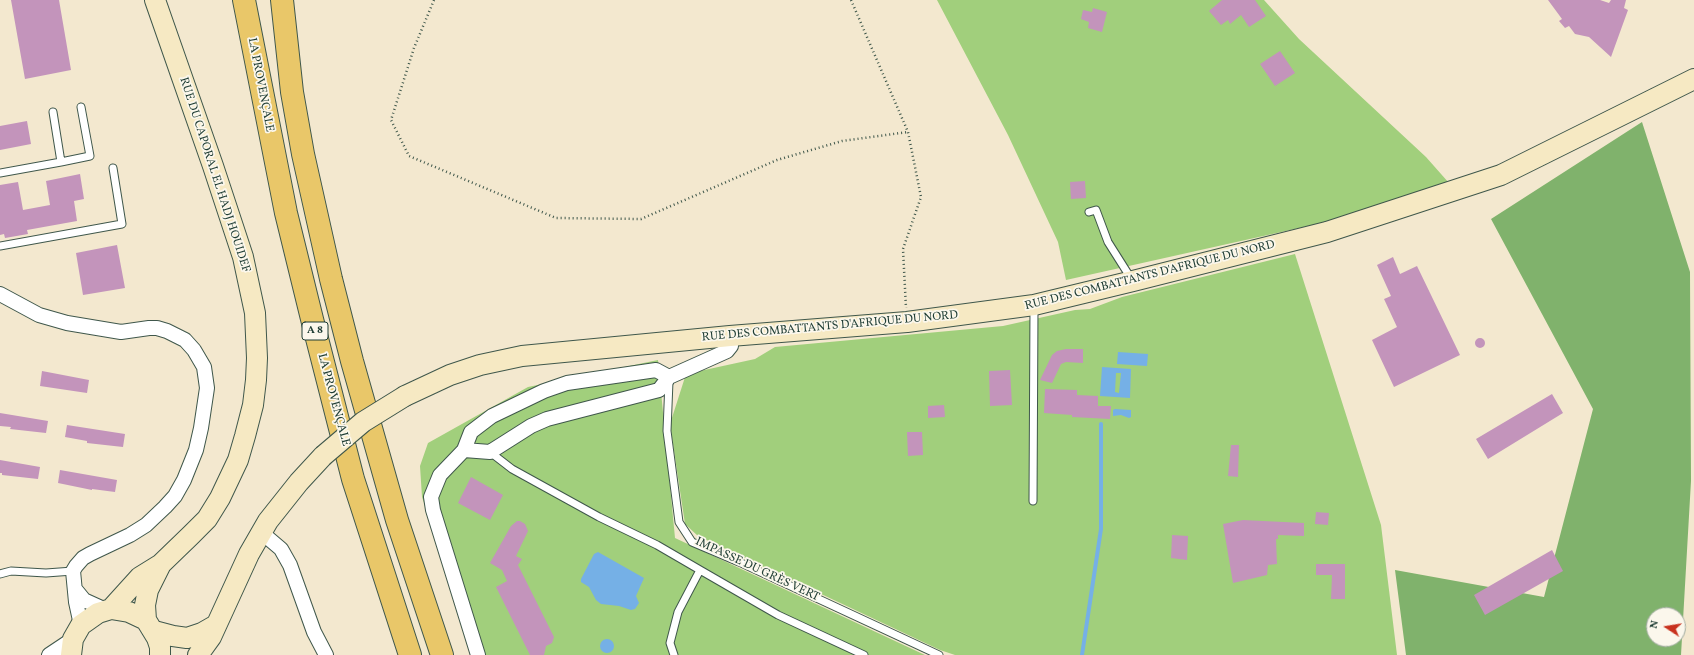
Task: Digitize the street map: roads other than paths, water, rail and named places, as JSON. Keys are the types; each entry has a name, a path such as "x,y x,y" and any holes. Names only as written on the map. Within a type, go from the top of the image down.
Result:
{"highway":[{"name":"LA PROVENÇALE","path":"244,0 284,205 312,319 353,479 410,655"},
{"name":"A 8","path":"282,0 288,56 302,154 331,279 352,362 397,520 442,655"},
{"path":"288,56 292,0"}],"main road":[{"name":"RUE DU CAPORAL EL HADJ HOUIDEF","path":"109,609 140,577 161,564 206,519 220,498 238,460 250,417 253,405 257,358 255,314 243,257 155,0"},
{"name":"RUE DES COMBATTANTS D'AFRIQUE DU NORD","path":"198,655 206,645 261,532 299,482 323,456 363,422 405,396 450,376 480,365 522,356 730,336 906,322 1034,305 1327,232 1501,175 1694,79"},
{"name":"RUE DU CAPORAL EL HADJ HOUIDEF","path":"160,655 160,647 150,626 146,598 151,582 161,564"},
{"path":"75,640 92,616 109,609 129,612 150,626 172,636 187,638 202,633 216,625"}],"street":[{"path":"0,294 39,315 68,323 121,332 149,328 157,328 167,331 185,340 194,350 204,367 207,388 201,428 190,469 175,496 160,513 146,525 130,535 83,558 76,566 73,571 78,618 75,640 49,655"},
{"path":"464,450 490,452 531,426 547,418 659,390 669,377 726,351 731,346 730,336"},
{"path":"478,655 433,510 431,497 440,475 464,450 471,432 492,416 544,391 567,383 656,370 669,377"},
{"path":"261,532 281,549 290,565 314,632 326,655"},
{"path":"75,589 84,600 109,609"}],"lane":[{"path":"0,173 90,156 81,107"},
{"path":"53,112 61,162"},
{"path":"0,246 122,224 113,168"},
{"path":"1089,212 1096,210 1108,242 1134,281"},
{"path":"1033,500 1034,305"},
{"name":"IMPASSE DU GRÈS VERT","path":"669,377 667,431 679,522 692,542 739,562 939,655"},
{"path":"490,452 512,469 599,517 657,545 778,615 864,655"},
{"path":"674,655 670,643 678,612 700,570"},
{"path":"0,574 11,571 46,573 73,571"}],"water":[{"path":"1118,352 1148,354 1147,366 1117,364"},
{"path":"1102,367 1131,369 1130,398 1100,396","holes":["1116,373 1121,373 1119,393 1115,392"]},
{"path":"1113,410 1131,410 1131,417 1129,418 1121,415 1113,416"},
{"path":"598,552 644,578 636,596 639,603 635,609 631,610 619,606 601,604 596,600 589,587 581,582 581,579 594,554"},
{"path":"607,639 612,641 614,646 612,651 607,653 602,651 600,646 602,641"}],"waterway":[{"path":"1082,655 1101,529 1101,424"}]}
